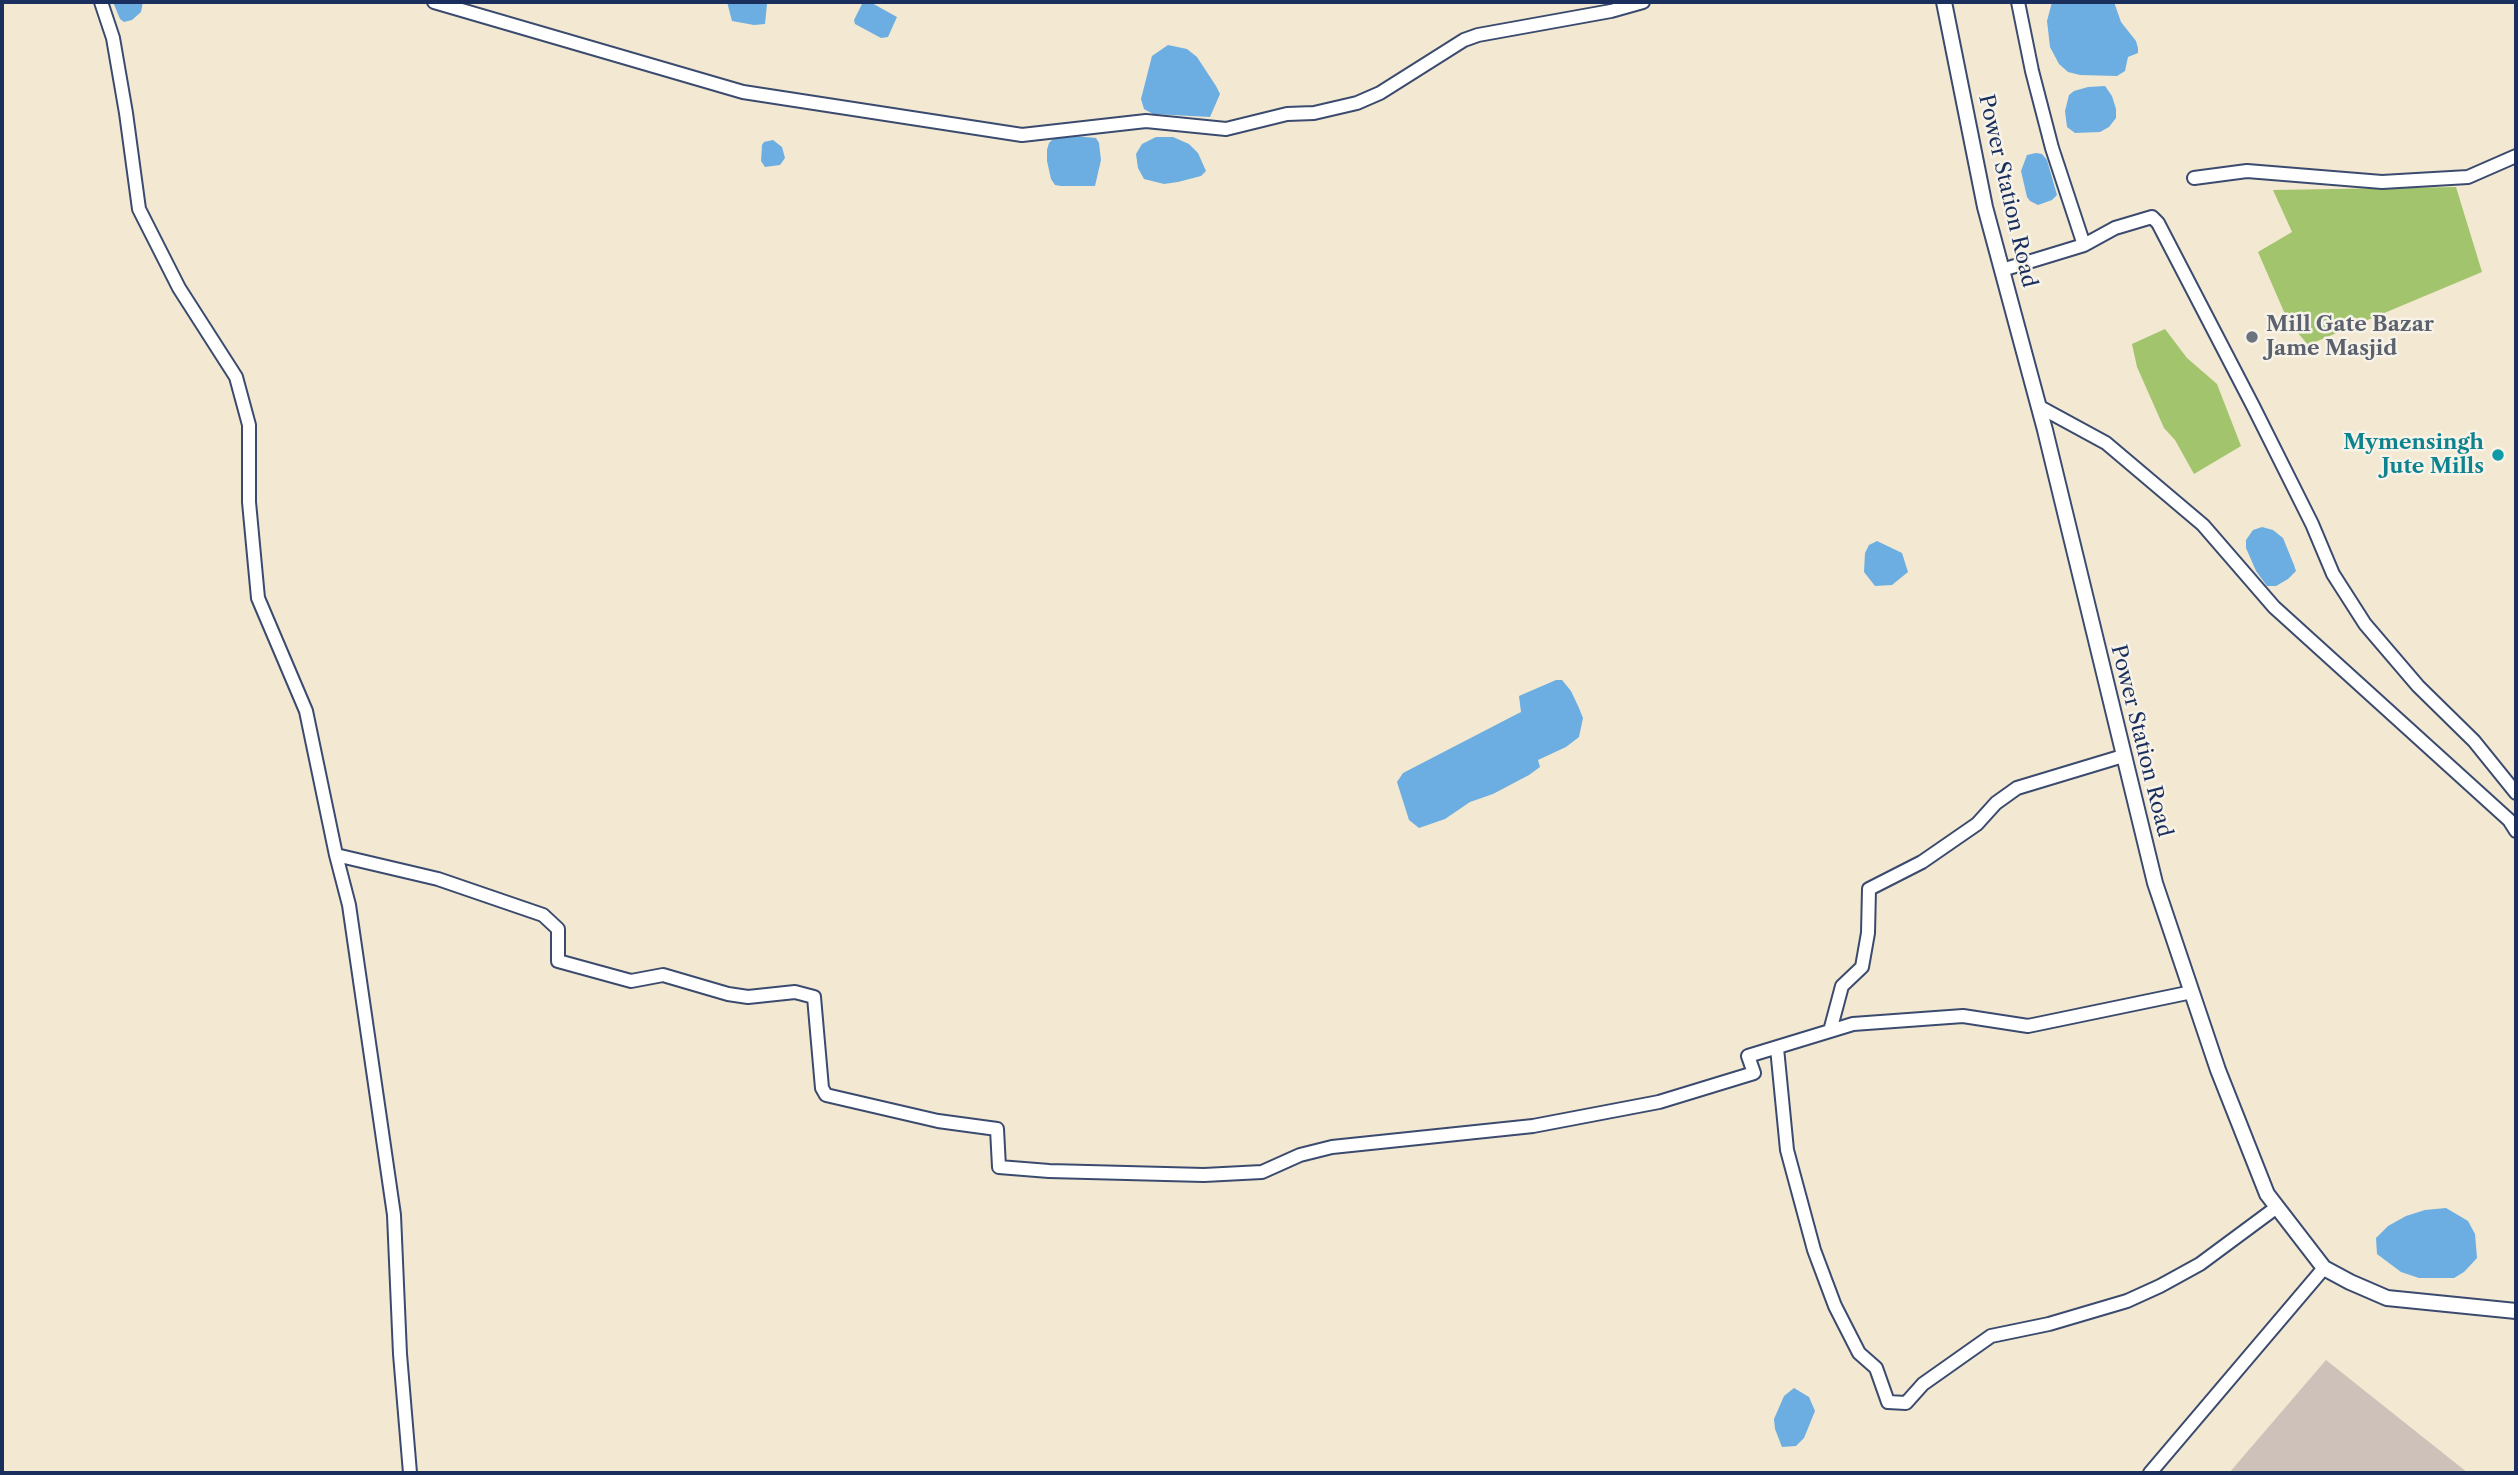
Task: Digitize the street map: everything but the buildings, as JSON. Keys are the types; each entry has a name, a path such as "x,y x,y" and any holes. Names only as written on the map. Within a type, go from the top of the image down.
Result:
{"main road":[{"name":"Power Station Road","path":"1944,2 1961,75 1985,207 2038,406 2155,883 2218,1070 2267,1194 2323,1268 2387,1298 2516,1311"}],"street":[{"path":"101,2 113,38 139,209 179,288 236,377 249,425 249,502 258,598 306,711 349,905 394,1215 400,1354 410,1473"},
{"path":"434,2 743,92 1022,135 1146,121 1226,129 1287,114 1325,110 1357,103 1380,93 1457,44 1478,35 1587,13 1611,11 1643,2"},
{"path":"2018,2 2052,148 2084,245"},
{"path":"2194,178 2247,171 2382,182 2468,177 2516,156"},
{"path":"2002,270 2084,245 2115,228 2140,220 2152,217 2158,223 2300,500 2333,574 2365,624 2418,686 2474,741 2516,793"},
{"path":"2038,406 2106,443 2203,525 2274,607 2509,820 2516,831"},
{"path":"1830,1031 1842,986 1862,967 1868,933 1869,889 1922,862 1977,824 1996,803 2017,788 2123,756"},
{"path":"336,855 438,879 543,915 558,929 558,961 631,981 663,975 693,986 738,996 794,992 814,997 822,1088 826,1095 938,1121 997,1129 999,1167 1125,1174 1204,1175 1262,1172 1300,1156 1332,1147 1533,1126 1659,1102 1754,1073 1748,1056 1853,1024 1963,1016 2028,1026 2192,992"},
{"path":"1777,1048 1787,1150 1814,1250 1835,1306 1859,1353 1876,1368 1888,1402 1906,1403 1923,1384 1991,1336 2049,1324 2127,1301 2160,1286 2200,1264 2277,1207"},
{"path":"2150,1473 2323,1268"}],"shaded area":[{"path":"2326,1360 2468,1473 2229,1473"}],"green space":[{"path":"2456,187 2482,272 2308,345 2288,321 2258,252 2292,232 2273,190"},
{"path":"2165,329 2187,358 2217,384 2241,446 2194,474 2175,440 2164,428 2137,367 2132,344"}],"water":[{"path":"113,2 143,2 141,12 132,20 124,22"},
{"path":"727,2 765,2 765,24 732,21"},
{"path":"863,2 870,2 897,17 888,37 881,38 855,24 854,20"},
{"path":"2052,2 2114,2 2121,22 2136,41 2138,48 2138,53 2128,57 2125,71 2117,76 2080,75 2068,72 2059,64 2050,47 2047,21"},
{"path":"1168,45 1187,49 1197,57 1216,86 1220,94 1210,117 1153,114 1144,109 1141,99 1152,56"},
{"path":"2105,86 2116,109 2116,118 2109,127 2100,132 2075,133 2067,127 2065,111 2069,95 2088,87"},
{"path":"1075,136 1096,138 1099,143 1101,160 1095,186 1061,186 1055,185 1051,179 1047,161 1049,143 1053,139"},
{"path":"1156,137 1173,137 1189,144 1198,153 1206,171 1201,176 1164,184 1144,179 1138,168 1136,154 1142,144"},
{"path":"773,140 782,147 785,158 780,165 765,167 761,161 762,145"},
{"path":"2042,154 2047,160 2057,195 2038,205 2027,197 2021,171 2027,155"},
{"path":"2262,527 2273,530 2283,538 2296,571 2276,586 2267,586 2256,571 2246,548 2246,540 2253,530"},
{"path":"1877,541 1902,553 1908,572 1892,585 1875,586 1864,572 1865,553 1869,545"},
{"path":"1562,680 1579,708 1583,718 1579,737 1566,747 1538,760 1540,767 1529,775 1493,794 1470,802 1445,819 1419,828 1409,820 1397,782 1403,773 1521,712 1519,696"},
{"path":"2446,1208 2468,1221 2475,1234 2477,1258 2464,1272 2454,1278 2419,1278 2401,1272 2377,1254 2376,1238 2388,1226 2425,1210"},
{"path":"1794,1388 1809,1397 1815,1411 1804,1438 1796,1446 1782,1447 1774,1419 1784,1396"}],"place":[{"name":"Mill Gate Bazar Jame Masjid","path":"2252,337"},
{"name":"Mymensingh Jute Mills","path":"2498,455"}]}
